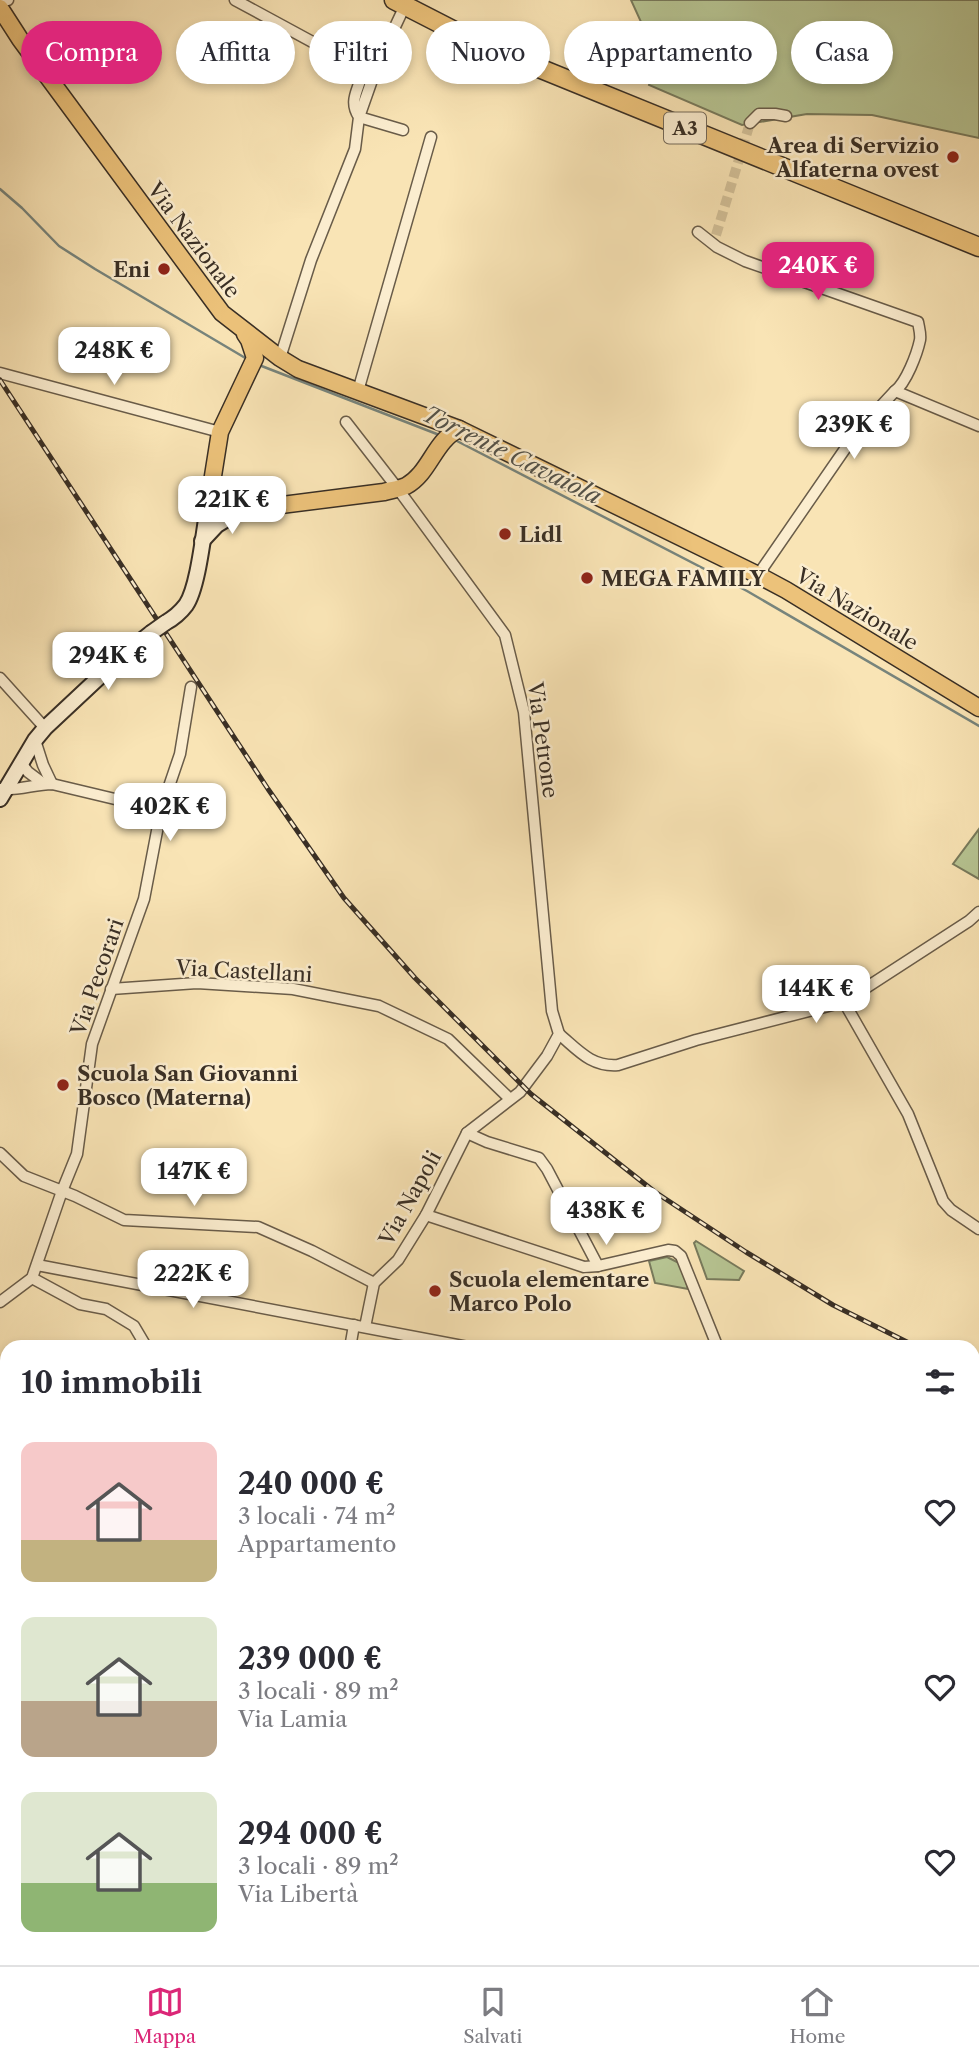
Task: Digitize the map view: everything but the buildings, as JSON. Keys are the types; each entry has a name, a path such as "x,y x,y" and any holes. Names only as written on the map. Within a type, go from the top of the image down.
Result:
{"highway":[{"name":"A3","path":"416,0 498,41 979,236"},
{"name":"A3","path":"398,7 528,64 979,247"}],"main road":[{"name":"Via Nazionale","path":"0,8 212,301 241,330 279,358 298,369 459,429 758,575 979,708"},
{"path":"2,793 45,728 123,654 177,616 188,603 194,585 220,432 251,364 249,340 241,330"},
{"path":"251,364 269,356 279,358"},
{"path":"431,418 435,430 433,454"},
{"path":"209,501 213,510 219,513 384,492 402,487 422,472 449,434 459,429"},
{"path":"201,542 217,525 245,509"}],"street":[{"path":"0,1 8,0"},
{"path":"235,0 360,69 362,75 354,97 355,111 359,117 403,130"},
{"path":"279,358 311,260 355,149 359,117 398,7"},
{"path":"750,123 760,114 786,117"},
{"path":"358,391 430,137"},
{"path":"698,232 717,247 745,261 918,322 920,338 902,385 856,433 758,575"},
{"path":"716,234 717,247"},
{"path":"0,373 220,432"},
{"path":"894,391 979,426"},
{"name":"Via Petrone","path":"346,422 402,487 505,635 524,712 552,1012 559,1034"},
{"path":"0,678 45,728"},
{"name":"Via Pecorari","path":"32,1279 77,1154 92,1044 144,899 162,810 180,754 191,687"},
{"path":"35,740 48,781"},
{"path":"22,763 48,781 162,810"},
{"path":"2,793 48,781"},
{"path":"510,1100 520,1092 547,1056 559,1034 590,1059 604,1066 618,1065 696,1040 844,1002 979,912"},
{"name":"Via Castellani","path":"111,989 197,984 293,989 379,1006 448,1039 510,1100"},
{"path":"844,1002 908,1114 943,1201 951,1210 979,1229"},
{"name":"Via Napoli","path":"374,1283 398,1260 426,1214 467,1133 510,1100"},
{"path":"467,1133 539,1158 598,1266"},
{"path":"0,1153 24,1176 124,1220 258,1227 374,1283 353,1340"},
{"path":"426,1214 584,1267 668,1250 675,1251 681,1256 715,1340"},
{"path":"37,1265 432,1340"},
{"path":"0,1302 32,1279 80,1304 106,1308 134,1325 143,1340"}],"green space":[{"path":"631,0 979,0 979,138 872,115 807,114 742,125 649,84 777,84 777,21 641,21"},
{"path":"979,829 979,879 953,864"},
{"path":"696,1241 744,1271 739,1280 707,1279 694,1243"},
{"path":"667,1257 681,1264 688,1289 655,1283 649,1261"}],"waterway":[{"name":"Torrente Cavaiola","path":"0,189 59,246 247,359"},
{"name":"Torrente Cavaiola","path":"259,365 442,436"},
{"name":"Torrente Cavaiola","path":"455,440 747,591 979,726"}],"tunnel":[{"path":"716,235 750,123"}],"railway":[{"path":"0,380 268,789 344,898 415,978 531,1094 655,1192 833,1305 903,1340"}],"place":[{"name":"Area di Servizio Alfaterna ovest","path":"953,157"},
{"name":"Eni","path":"164,269"},
{"name":"Lidl","path":"505,534"},
{"name":"MEGA FAMILY","path":"587,578"},
{"name":"Scuola San Giovanni Bosco (Materna)","path":"63,1085"},
{"name":"Scuola elementare Marco Polo","path":"435,1291"}]}
